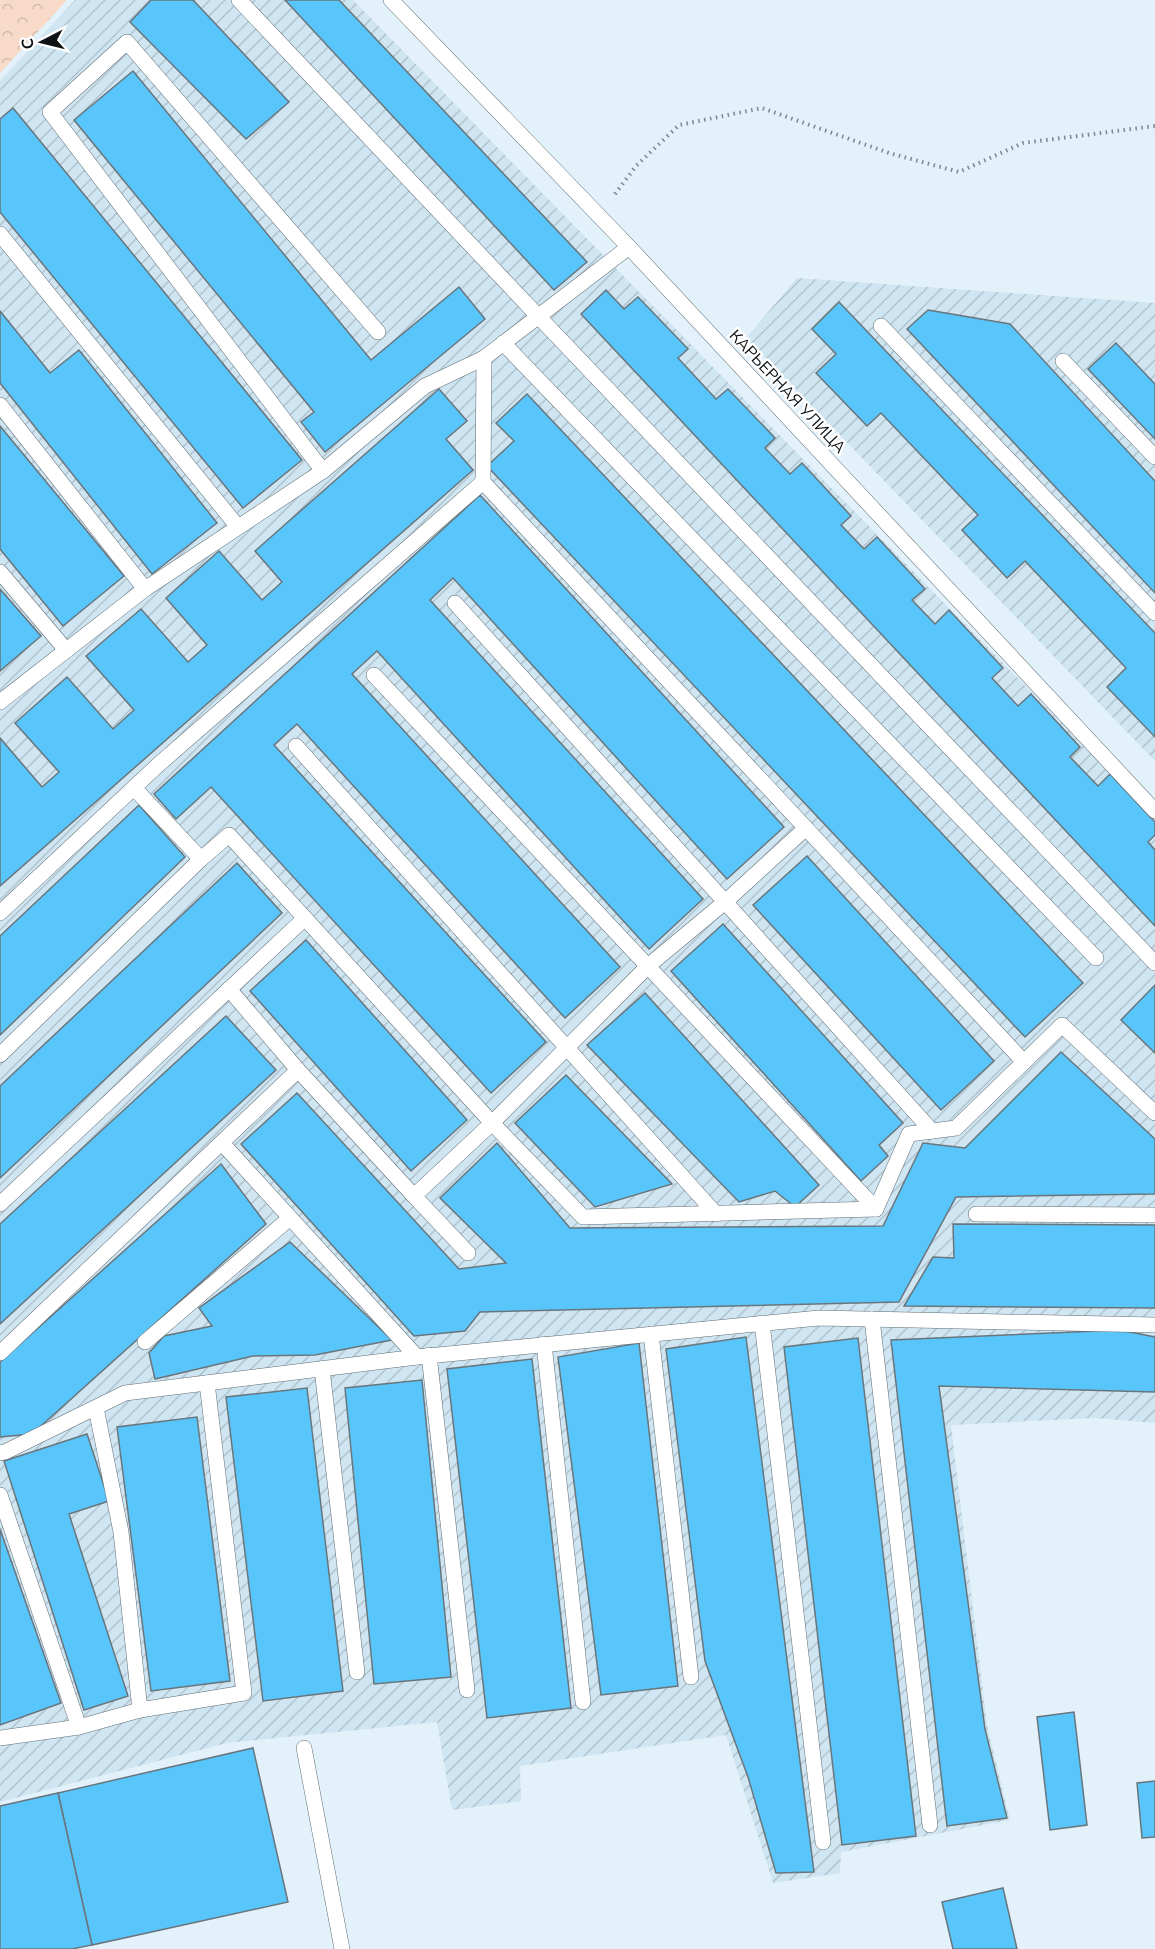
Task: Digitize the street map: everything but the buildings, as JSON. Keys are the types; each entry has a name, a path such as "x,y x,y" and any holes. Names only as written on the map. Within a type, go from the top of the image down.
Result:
{"lane":[{"path":"239,0 1155,963"},
{"name":"КАРЬЕРНАЯ УЛИЦА","path":"392,0 629,247 1155,811"},
{"path":"323,471 50,112 127,42 378,332"},
{"path":"0,234 238,527"},
{"path":"0,702 145,589 323,471 425,386 484,358 629,247"},
{"path":"881,326 1155,613"},
{"path":"503,344 1096,958"},
{"path":"484,358 483,482 1024,1062"},
{"path":"1064,361 1155,457"},
{"path":"0,405 145,589"},
{"path":"0,913 134,788 483,482"},
{"path":"0,572 66,650"},
{"path":"455,603 932,1131"},
{"path":"374,675 876,1209"},
{"path":"296,746 716,1214"},
{"path":"134,788 201,859"},
{"path":"414,1196 492,1123 648,966 725,902 806,828"},
{"path":"0,1055 201,859 229,835 492,1123 582,1217 876,1209"},
{"path":"0,1204 306,918"},
{"path":"229,989 298,1070 468,1253"},
{"path":"876,1209 909,1134 956,1128 1062,1025 1155,1113"},
{"path":"0,1353 298,1070"},
{"path":"222,1143 290,1218 423,1356 467,1690"},
{"path":"976,1214 1155,1215"},
{"path":"146,1342 290,1218"},
{"path":"0,1453 125,1394 423,1356 819,1318 1155,1325"},
{"path":"872,1319 930,1826"},
{"path":"762,1323 823,1842"},
{"path":"651,1334 691,1677"},
{"path":"544,1344 583,1702"},
{"path":"322,1369 357,1672"},
{"path":"0,1738 80,1727 140,1710 244,1693 207,1383"},
{"path":"96,1407 121,1532 140,1710"},
{"path":"0,1495 80,1727"},
{"path":"304,1748 342,1949"}],"path":[{"path":"598,215 636,166 678,125 762,108 889,153 959,172 1023,143 1155,126"}],"shaded area":[{"path":"75,0 353,0 1155,818 1155,1423 1095,1418 951,1425 987,1725 1010,1820 841,1852 840,1873 773,1883 726,1735 520,1766 521,1801 452,1810 437,1722 227,1743 0,1802 0,81"},
{"path":"797,278 1155,303 1155,761 746,338"}],"green space":[{"path":"0,0 67,0 0,73"}]}
